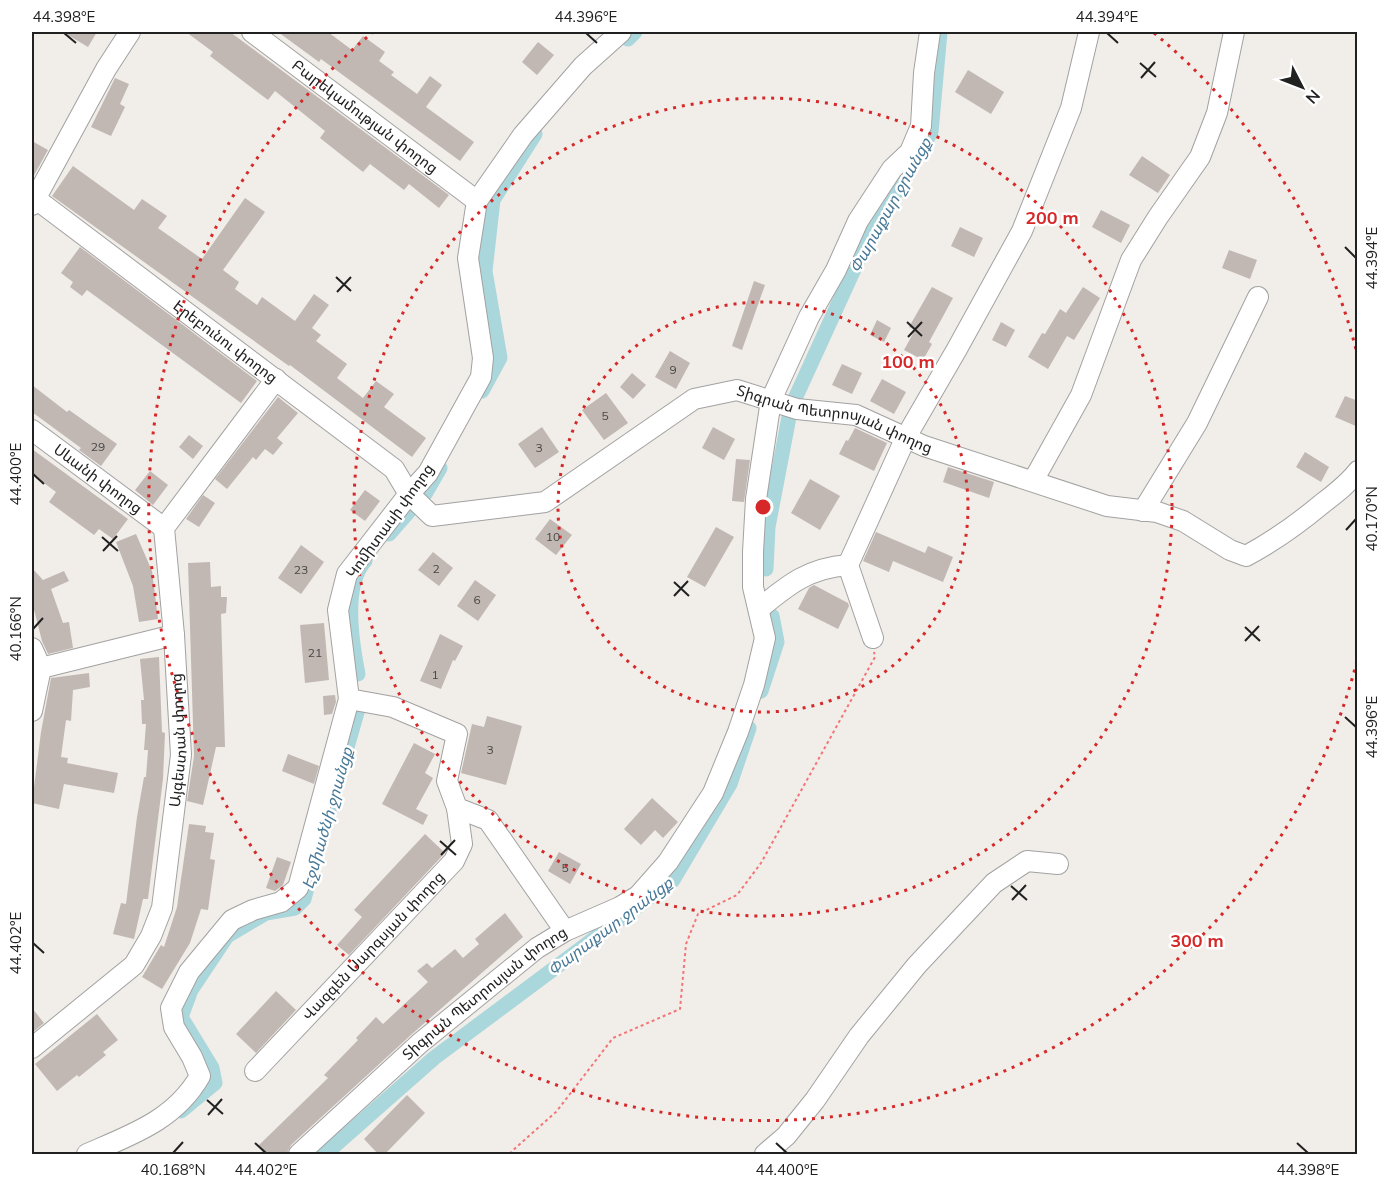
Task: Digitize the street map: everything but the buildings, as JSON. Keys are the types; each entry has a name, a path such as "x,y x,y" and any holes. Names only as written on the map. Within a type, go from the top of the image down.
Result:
{"street":[{"path":"33,200 106,69 130,32"},
{"name":"Բարեկամության փողոց","path":"252,32 477,201"},
{"name":"Կոմիտասի փողոց","path":"87,1155 157,1122 190,1093 200,1076 192,1057 174,1027 171,1008 189,972 232,920 253,910 281,902 298,888 349,699 338,610 347,574 428,473 481,376 483,358 468,258 477,201 523,135 583,66 621,32"},
{"name":"Տիգրան Պետրոսյան փողոց","path":"299,1155 420,1043 537,948 565,931 620,907 638,896 668,862 713,793 754,685 765,638 760,608 753,587 753,552 756,499 771,400 809,317 836,270 858,221 892,169 910,152 921,126 924,73 930,32"},
{"path":"873,638 848,565 906,438 1022,231 1071,108 1089,32"},
{"path":"1033,481 1081,396 1131,260 1200,157 1217,113 1234,32"},
{"name":"Էրեբունու փողոց","path":"33,200 394,469 409,494"},
{"path":"1143,511 1197,423 1258,297"},
{"path":"164,528 276,379"},
{"name":"Տիգրան Պետրոսյան փողոց","path":"409,494 432,516 545,502 694,399 737,390 797,409 856,415 924,446 1107,506 1157,512 1183,521 1230,550 1246,556 1268,545 1306,517 1350,481 1358,471"},
{"name":"Սևանի փողոց","path":"32,430 164,528"},
{"name":"Այգեստան փողոց","path":"32,1048 134,965 151,936 162,908 181,755 174,635 164,528"},
{"path":"760,608 806,574 828,567 848,565"},
{"path":"41,668 174,635"},
{"path":"32,648 41,668 32,711"},
{"name":"Վազգեն Սարգսյան փողոց","path":"255,1071 454,861 462,844 457,808 447,781 457,734 393,707 349,699"},
{"path":"457,808 488,820 565,931"},
{"path":"765,1155 786,1136 801,1118 859,1036 917,965 994,883 1027,861 1058,864"}],"path":[{"path":"510,1155 556,1112 613,1038 680,1009 686,944 698,914 737,895 761,863 875,657 873,638"}],"waterway":[{"name":"Էջմիածնի ջրանցք","path":"628,39 635,32"},
{"name":"Փարաքար ջրանցք","path":"793,403 866,243 931,132 940,32"},
{"name":"Էջմիածնի ջրանցք","path":"482,391 500,358 485,271 493,200 535,134"},
{"name":"Փարաքար ջրանցք","path":"766,569 768,527 789,417"},
{"name":"Էջմիածնի ջրանցք","path":"425,494 440,468"},
{"name":"Էջմիածնի ջրանցք","path":"389,534 410,510"},
{"name":"Էջմիածնի ջրանցք","path":"358,674 353,647 351,600 353,585 365,561"},
{"name":"Փարաքար ջրանցք","path":"761,691 777,642 772,616"},
{"name":"Էջմիածնի ջրանցք","path":"325,824 358,709"},
{"name":"Փարաքար ջրանցք","path":"325,1154 434,1058 673,880 730,784 749,728"},
{"name":"Էջմիածնի ջրանցք","path":"181,1111 215,1083 212,1068 181,1017 191,990 227,936 266,913 295,908 304,899 310,876"}]}
